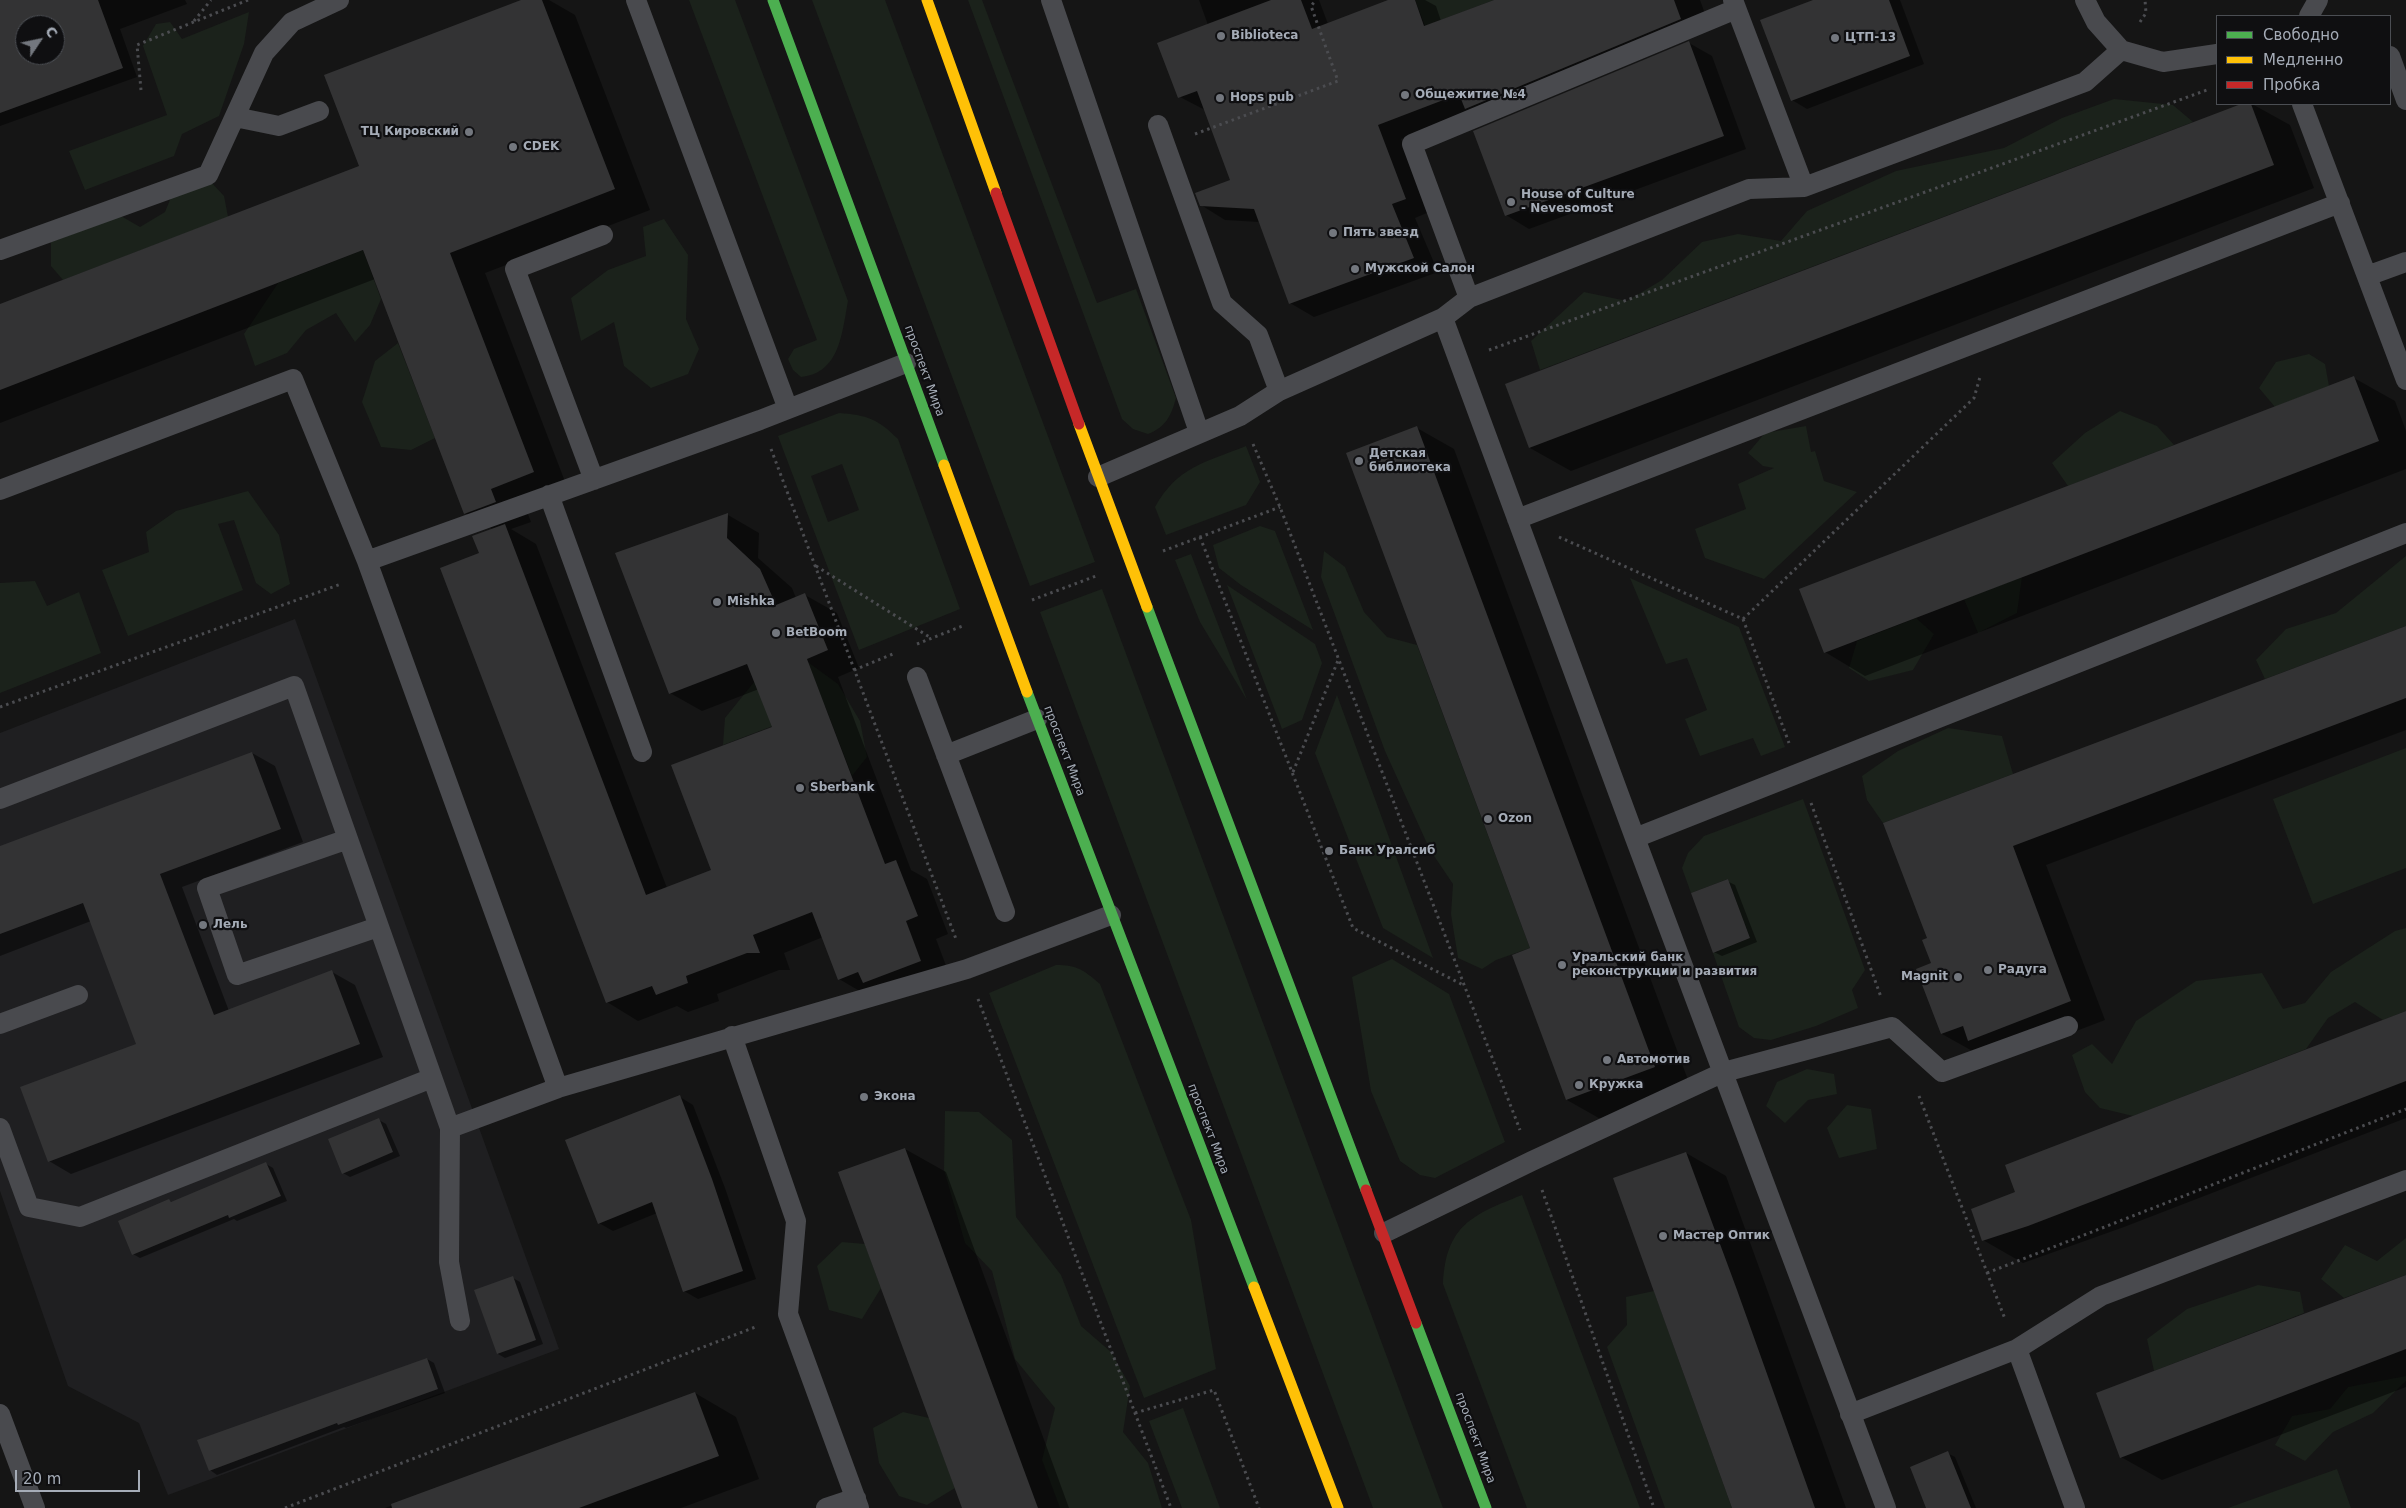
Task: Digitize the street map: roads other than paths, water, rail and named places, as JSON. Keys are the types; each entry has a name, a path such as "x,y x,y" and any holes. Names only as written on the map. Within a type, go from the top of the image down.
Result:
{"main road":[{"name":"проспект Мира","path":"773,0 999,612 1037,720 1338,1508"},
{"name":"проспект Мира","path":"928,0 1098,477 1132,562 1486,1508"}],"lane":[{"path":"0,250 208,175 264,54 292,22 339,0"},
{"path":"636,0 788,409"},
{"path":"1051,0 1199,432"},
{"path":"2085,0 2096,22 2121,50 2163,62 2216,54"},
{"path":"1469,298 1412,144 1734,5 1804,187"},
{"path":"2391,47 2406,49"},
{"path":"1098,477 1240,416 1279,391 1443,318 1469,298 1749,189 1804,187 2086,82 2121,50"},
{"path":"2391,59 2406,100"},
{"path":"2302,105 2406,380"},
{"path":"235,118 279,126 319,112"},
{"path":"1158,126 1222,303 1258,335 1279,391"},
{"path":"1517,519 2340,203"},
{"path":"594,480 515,269 603,235"},
{"path":"2367,276 2406,262"},
{"path":"1443,318 1886,1508"},
{"path":"369,567 549,496 760,420 906,363"},
{"path":"0,490 293,379 369,567 558,1088"},
{"path":"549,496 642,752"},
{"path":"1635,838 2406,533"},
{"path":"917,677 1005,912"},
{"path":"0,800 294,686 450,1128 449,1262 460,1321"},
{"path":"946,755 1037,720"},
{"path":"348,839 207,888 231,958 237,975 378,926"},
{"path":"450,1128 558,1088 967,969 1111,915"},
{"path":"0,1024 78,995"},
{"path":"1384,1233 1532,1161 1724,1072 1892,1027 1942,1072 2068,1026"},
{"path":"732,1036 796,1221 788,1314 858,1503 826,1508"},
{"path":"0,1128 29,1207 80,1217 432,1078"},
{"path":"1850,1414 2017,1349 2101,1296 2406,1180"},
{"path":"2017,1349 2074,1508"},
{"path":"0,1414 35,1508"}],"place":[{"name":"Biblioteca","path":"1221,36"},
{"name":"ЦТП-13","path":"1835,38"},
{"name":"Общежитие №4","path":"1405,95"},
{"name":"Hops pub","path":"1220,98"},
{"name":"ТЦ Кировский","path":"469,132"},
{"name":"CDEK","path":"513,147"},
{"name":"House of Culture - Nevesomost","path":"1511,202"},
{"name":"Пять звезд","path":"1333,233"},
{"name":"Мужской Салон","path":"1355,269"},
{"name":"Детская библиотека","path":"1359,461"},
{"name":"Mishka","path":"717,602"},
{"name":"BetBoom","path":"776,633"},
{"name":"Sberbank","path":"800,788"},
{"name":"Ozon","path":"1488,819"},
{"name":"Банк Уралсиб","path":"1329,851"},
{"name":"Лель","path":"203,925"},
{"name":"Уральский банк реконструкции и развития","path":"1562,965"},
{"name":"Радуга","path":"1988,970"},
{"name":"Magnit","path":"1958,977"},
{"name":"Автомотив","path":"1607,1060"},
{"name":"Кружка","path":"1579,1085"},
{"name":"Экона","path":"864,1097"},
{"name":"Мастер Оптик","path":"1663,1236"}]}
